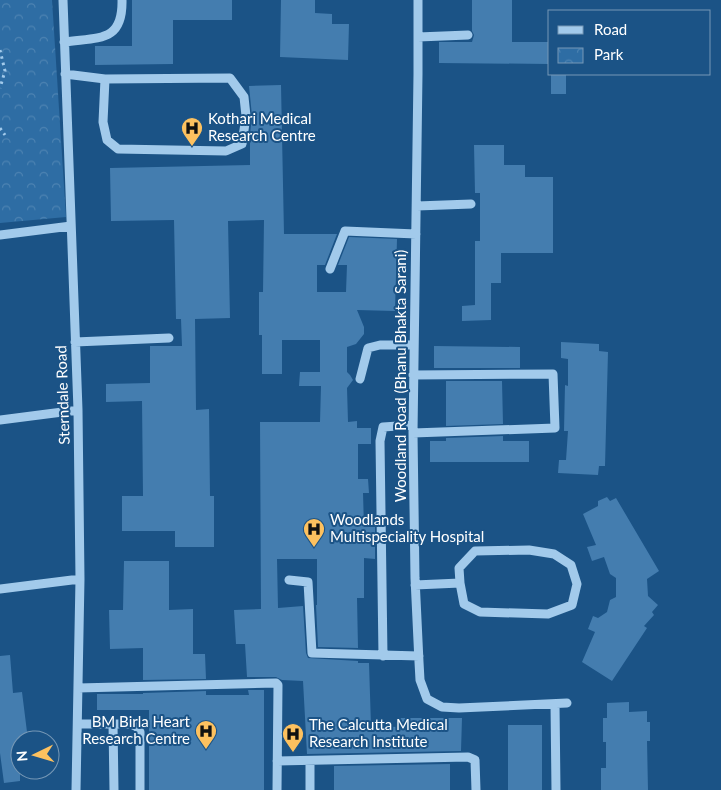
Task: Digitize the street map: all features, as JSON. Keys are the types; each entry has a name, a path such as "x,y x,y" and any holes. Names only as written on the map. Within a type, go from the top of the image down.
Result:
{"street":[{"name":"Sterndale Road","path":"63,0 78,410 80,579 76,790"},
{"path":"64,42 110,34 120,22 122,0"},
{"name":"Woodland Road (Bhanu Bhakta Sarani)","path":"418,0 413,429 420,680 427,699 442,707 459,708 566,703"},
{"path":"418,36 468,35"},
{"path":"65,74 105,79 230,78 244,97 246,116 242,144 226,150 118,149 106,140 103,122 105,79"},
{"path":"417,206 471,204"},
{"path":"0,235 71,226"},
{"path":"330,269 345,232 416,234"},
{"path":"75,342 168,338"},
{"path":"360,379 368,348 380,344 414,345"},
{"path":"383,656 380,441 383,427 413,429 555,428 553,374 413,375"},
{"path":"0,420 78,410"},
{"path":"529,550 554,554 571,565 577,584 572,605 548,614 480,612 464,604 460,583 459,568 475,551 529,550"},
{"path":"0,589 80,579"},
{"path":"289,580 308,582 312,653 418,656"},
{"path":"416,585 460,583"},
{"path":"78,688 276,683 278,685 277,790"},
{"path":"555,704 556,790"},
{"path":"78,724 131,724 137,727 140,732 140,790"},
{"path":"113,724 114,790"},
{"path":"277,761 468,757 476,760 476,790"},
{"path":"310,761 310,790"}],"path":[{"path":"0,50 5,71 0,88"},
{"path":"0,128 5,135"}],"green space":[{"path":"0,0 52,0 66,217 0,223"}],"building":[{"path":"132,0 232,0 232,20 173,20 173,64 95,65 95,46 132,46"},
{"path":"281,0 315,0 315,13 332,14 332,24 349,24 348,60 280,57"},
{"path":"472,0 512,0 512,42 548,42 548,64 439,63 439,42 472,42 474,35 472,31"},
{"path":"551,75 566,75 566,94 551,94"},
{"path":"281,85 284,234 337,234 325,265 317,265 317,292 346,292 347,265 338,265 349,237 397,239 395,311 357,310 364,327 364,334 356,344 347,347 347,372 353,380 347,388 348,422 357,421 357,428 371,428 371,444 358,444 358,479 368,479 369,493 363,493 364,527 375,527 375,559 364,558 364,598 357,598 358,648 318,647 316,605 317,559 277,559 278,608 303,606 306,653 308,658 369,663 371,726 399,727 399,718 462,718 461,751 307,754 303,681 282,680 276,677 247,677 245,644 236,644 234,610 261,609 260,422 320,422 321,386 299,386 300,372 320,372 320,340 282,340 282,374 262,374 262,335 259,335 259,292 263,292 264,220 228,221 230,318 195,319 196,410 209,409 210,496 214,496 214,547 175,547 175,531 122,531 122,496 143,496 142,401 106,402 106,384 150,383 150,346 182,346 181,319 176,319 174,220 111,221 110,168 250,165 252,116 249,86"},
{"path":"474,145 504,145 504,165 525,165 525,177 553,177 553,253 501,253 501,283 491,283 491,320 462,321 462,306 475,305 475,241 480,241 480,193 475,193"},
{"path":"561,342 599,344 599,351 608,352 605,466 599,466 598,475 558,473 559,460 566,460 568,431 564,431 565,385 568,386 568,359 561,358"},
{"path":"434,346 520,347 520,368 434,368"},
{"path":"446,381 502,381 503,424 446,426"},
{"path":"503,436 503,441 529,441 529,462 430,462 430,441 446,441 446,438"},
{"path":"607,497 610,501 616,498 659,571 647,579 648,596 658,605 652,612 654,615 644,626 647,628 612,681 582,662 595,632 588,629 593,616 598,618 607,612 610,600 616,597 616,578 610,574 604,557 592,561 587,547 596,545 583,514 598,506 598,501"},
{"path":"124,561 169,561 169,610 193,609 193,654 205,654 206,679 143,680 143,648 110,649 109,610 123,610"},
{"path":"10,655 13,693 22,692 27,730 10,730 10,780 20,781 4,783 0,753 0,656"},
{"name":"BM Birla Heart Research Centre","path":"248,690 264,690 264,790 149,790 149,710 97,710 97,694 206,691 206,695 249,695"},
{"path":"629,702 629,712 647,711 647,722 650,722 650,741 647,741 648,790 601,790 601,768 606,768 606,742 603,742 603,718 607,718 607,703"},
{"path":"508,725 542,725 542,790 508,790"},
{"path":"450,764 450,790 334,790 334,766"}],"place":[{"name":"Kothari Medical Research Centre","path":"192,147"},
{"name":"Woodlands Multispeciality Hospital","path":"314,548"},
{"name":"BM Birla Heart Research Centre","path":"206,750"},
{"name":"The Calcutta Medical Research Institute","path":"293,753"}]}
